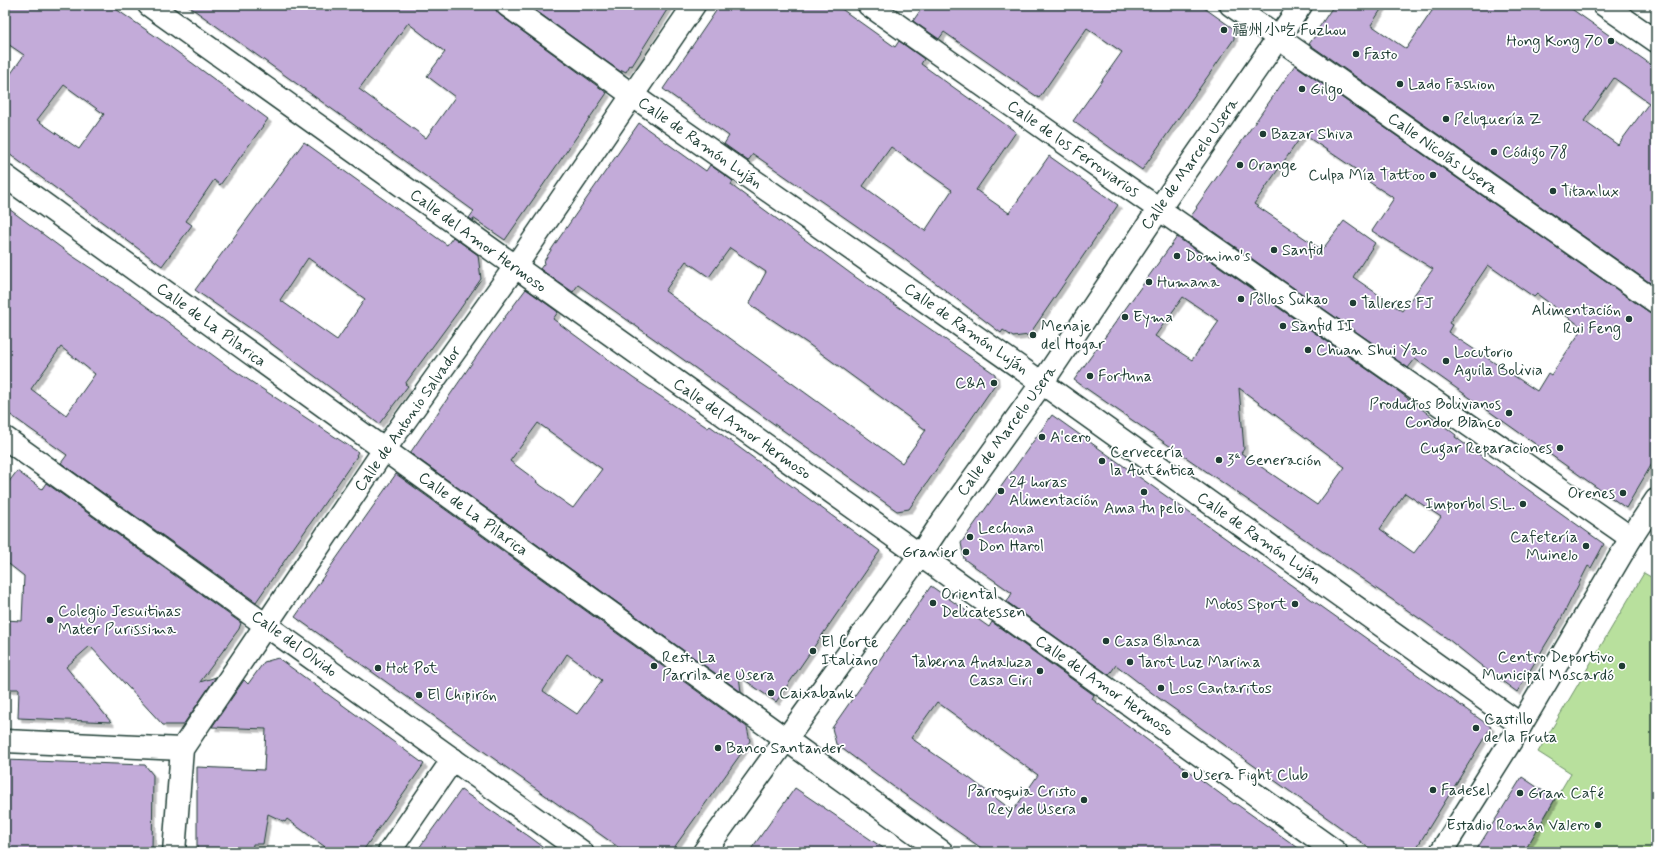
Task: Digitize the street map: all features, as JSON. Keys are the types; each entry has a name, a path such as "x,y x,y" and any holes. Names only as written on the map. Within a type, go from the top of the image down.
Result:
{"street":[{"name":"Calle del Amor Hermoso","path":"149,5 1336,852"},
{"name":"Calle de Ramón Luján","path":"507,5 632,95 1042,383 1521,725"},
{"name":"Calle de Antonio Salvador","path":"174,852 182,749 384,450 515,267 694,5"},
{"name":"Calle de los Ferroviarios","path":"870,5 1159,209 1631,538"},
{"name":"Calle Nicolás Usera","path":"1231,5 1656,302"},
{"name":"Calle de Marcelo Usera","path":"704,852 920,556 950,510 1042,383 1159,209 1301,5"},
{"path":"1604,5 1656,41"},
{"name":"Calle de La Pilarica","path":"5,176 942,852"},
{"name":"Calle del Olvido","path":"5,438 582,852"},
{"path":"1441,852 1521,725 1631,538 1656,500"},
{"path":"5,741 182,749"},
{"path":"389,852 454,759"}],"green space":[{"name":"Centro Deportivo Municipal Moscardó","path":"1644,573 1656,580 1656,852 1524,852 1571,773 1538,752"}],"building":[{"path":"5,5 110,5 161,40 268,119 220,185 214,180 186,221 192,225 162,266 5,151 5,82 24,55 5,42","holes":["64,85 104,114 79,149 37,120"]},
{"path":"187,5 495,5 496,10 500,15 607,93 505,240 473,218 474,221 469,218 474,211","holes":["408,23 445,52 427,76 455,97 426,138 359,89"]},
{"path":"528,5 670,5 632,66 630,65 626,72 622,70 621,72"},
{"path":"720,5 836,5 895,47 899,41 924,59 921,64 1016,132 976,190 1009,213 1049,156 1118,205 1029,335 1013,337 1003,330 1001,333 903,258 753,154 748,161 724,144 729,136 663,89","holes":["891,147 952,190 925,231 863,186"]},
{"path":"924,5 1200,5 1234,29 1234,39 1142,170 1073,121 1122,52 1087,28 1039,98 944,32 939,39 913,21"},
{"path":"1334,5 1384,5 1371,25 1406,49 1436,5 1566,5 1656,68 1656,287 1309,44 1315,36 1314,35","holes":["1614,78 1649,103 1618,145 1584,121"]},
{"path":"1295,65 1649,312 1656,314 1656,457 1626,508 1415,359 1408,368 1191,216 1197,208 1196,207","holes":["1303,134 1370,179 1369,182 1394,198 1372,231 1433,269 1402,311 1353,277 1375,243 1344,221 1322,250 1254,204","1488,265 1534,297 1537,294 1583,328 1551,375 1548,373 1537,391 1448,332 1452,325 1449,323"]},
{"path":"639,123 706,171 710,165 733,181 731,185 854,276 995,374 996,383 909,509 897,511 578,285 573,292 540,269 553,247","holes":["730,248 766,272 749,304 807,343 926,430 902,463 665,291 686,261 709,277"]},
{"path":"304,142 447,245 453,237 478,255 481,279 405,384 408,386 379,424 257,333 195,290","holes":["308,258 365,299 337,340 280,300"]},
{"path":"5,206 71,255 127,292 229,367 358,452 356,455 357,456 256,602 61,463 67,455 5,411","holes":["61,347 95,374 66,415 31,389"]},
{"path":"1177,237 1394,388 1456,435 1455,437 1604,544 1591,568 1588,566 1561,619 1517,692 1426,623 1074,380","holes":["1183,297 1219,321 1192,360 1155,336","1239,388 1345,467 1317,505 1241,453 1244,449","1405,493 1441,517 1414,553 1380,529"]},
{"path":"526,289 558,312 553,319 633,378 708,428 710,426 880,551 776,702 739,676 741,692 410,453 492,334","holes":["538,423 602,469 573,508 536,482 537,481 510,461"]},
{"path":"1052,415 1491,727 1414,852 1375,852 1156,696 1116,665 1109,675 1007,602 1012,593 964,559 961,543"},
{"path":"17,471 42,489 46,483 241,623 239,629 200,682 216,677 183,725 163,725 90,646 66,667 111,722 18,718 19,689 5,689 5,620 22,621 24,576 5,561 5,487"},
{"path":"396,474 747,727 750,741 671,852 625,852 295,617","holes":["567,654 602,680 577,714 543,691"]},
{"path":"931,586 989,627 992,622 1094,695 1092,699 1234,804 1235,803 1304,852 987,852 894,787 836,744 832,728","holes":["937,702 1038,775 1013,811 968,777 911,738"]},
{"path":"278,658 424,764 362,852 332,852 287,819 285,822 268,814 263,844 253,844 252,852 197,852 197,767 264,770 266,729 212,727 244,680 248,684 264,662"},
{"path":"5,760 145,765 153,775 152,852 5,852"},
{"path":"1522,777 1555,799 1524,852 1475,852"},
{"path":"795,788 823,807 889,852 749,852"},
{"path":"461,790 530,837 550,852 416,852"}],"place":[{"name":"福州小吃 Fuzhou","path":"1224,30"},
{"name":"Hong Kong 70","path":"1611,41"},
{"name":"Fasto","path":"1356,54"},
{"name":"Lado Fashion","path":"1400,84"},
{"name":"Gilgo","path":"1302,89"},
{"name":"Peluquería Z","path":"1446,119"},
{"name":"Bazar Shiva","path":"1263,134"},
{"name":"Código 78","path":"1494,152"},
{"name":"Orange","path":"1240,165"},
{"name":"Culpa Mía Tattoo","path":"1433,175"},
{"name":"Titanlux","path":"1553,191"},
{"name":"Sanfid","path":"1274,250"},
{"name":"Domino's","path":"1177,256"},
{"name":"Humana","path":"1149,282"},
{"name":"Pollos Sukao","path":"1241,299"},
{"name":"Talleres FJ","path":"1353,303"},
{"name":"Eyma","path":"1125,317"},
{"name":"Alimentación Rui Feng","path":"1629,319"},
{"name":"Sanfid II","path":"1283,326"},
{"name":"Menaje del Hogar","path":"1033,335"},
{"name":"Chuan Shui Yao","path":"1308,350"},
{"name":"Locutorio Aguila Bolivia","path":"1446,361"},
{"name":"Fortuna","path":"1090,376"},
{"name":"C&A","path":"994,383"},
{"name":"Productos Bolivianos Condor Blanco","path":"1509,413"},
{"name":"A'cero","path":"1042,437"},
{"name":"Cugar Reparaciones","path":"1560,448"},
{"name":"3ª Generación","path":"1219,460"},
{"name":"Cervecería la Auténtica","path":"1102,461"},
{"name":"24 horas Alimentación","path":"1001,491"},
{"name":"Ama tu pelo","path":"1144,492"},
{"name":"Orenes","path":"1623,493"},
{"name":"Imporbol S.L.","path":"1523,504"},
{"name":"Lechona Don Harol","path":"970,537"},
{"name":"Cafetería Muinelo","path":"1586,546"},
{"name":"Granier","path":"966,552"},
{"name":"Oriental Delicatessen","path":"933,603"},
{"name":"Motos Sport","path":"1295,604"},
{"name":"Colegio Jesuitinas Mater Purissima","path":"50,620"},
{"name":"Casa Blanca","path":"1106,641"},
{"name":"El Corte Italiano","path":"813,651"},
{"name":"Tarot Luz Marina","path":"1130,662"},
{"name":"Rest. La Parrila de Usera","path":"654,666"},
{"name":"Centro Deportivo Municipal Moscardó","path":"1622,666"},
{"name":"Hot Pot","path":"378,668"},
{"name":"Taberna Andaluza Casa Ciri","path":"1040,671"},
{"name":"Los Cantaritos","path":"1161,688"},
{"name":"Caixabank","path":"771,693"},
{"name":"El Chipirón","path":"419,695"},
{"name":"Castillo de la Fruta","path":"1476,728"},
{"name":"Banco Santander","path":"718,748"},
{"name":"Usera Fight Club","path":"1185,775"},
{"name":"Fadesel","path":"1433,790"},
{"name":"Gran Café","path":"1520,793"},
{"name":"Parroquia Cristo Rey de Usera","path":"1084,800"},
{"name":"Estadio Román Valero","path":"1598,825"}]}
